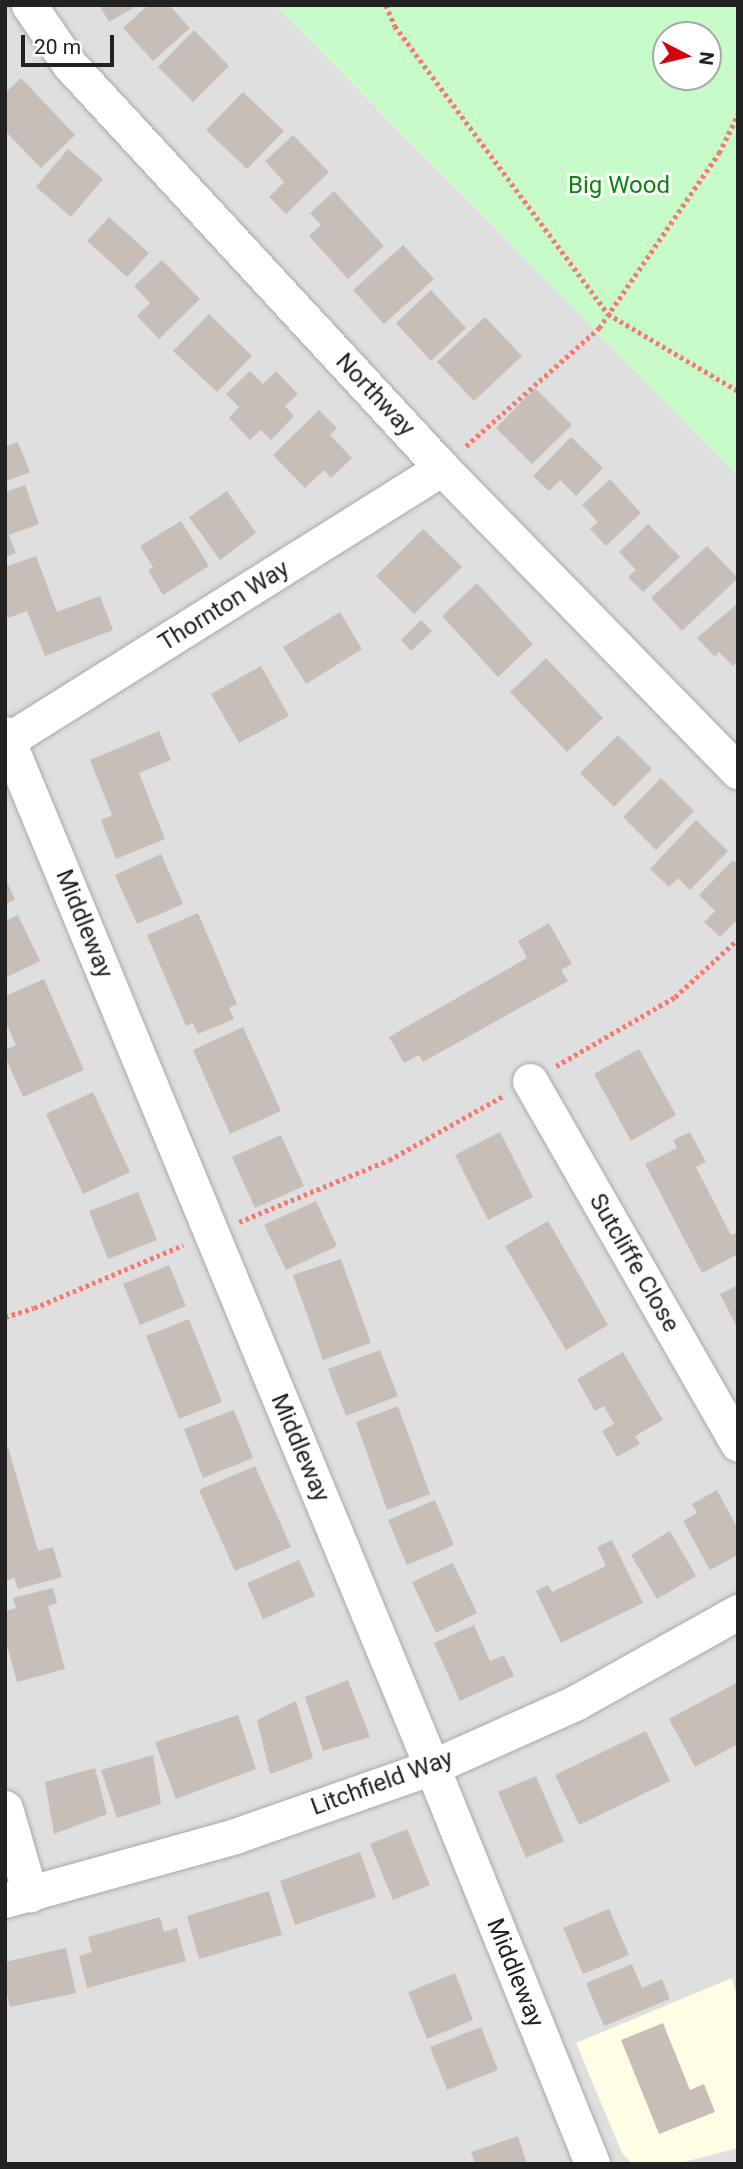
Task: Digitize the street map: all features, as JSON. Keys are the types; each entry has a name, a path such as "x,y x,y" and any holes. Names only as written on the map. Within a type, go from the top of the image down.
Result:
{"street":[{"name":"Northway","path":"29,5 70,65 442,468 738,771"},
{"name":"Thornton Way","path":"6,739 442,468"},
{"name":"Middleway","path":"6,739 432,1767 592,2164"},
{"name":"Sutcliffe Close","path":"530,1081 738,1444"},
{"name":"Litchfield Way","path":"18,1897 235,1836 432,1767 575,1703 738,1612"},
{"path":"5,1808 18,1897"}],"path":[{"path":"386,5 395,26 608,314 738,391"},
{"path":"442,468 600,328 719,153 738,114"},
{"path":"5,1317 34,1308 389,1160 675,997 738,939"}],"shaded area":[{"path":"5,5 275,5 738,476 738,2164 5,2164"},
{"path":"732,1978 738,2000 738,2148 676,2164 632,2164 622,2153 576,2043"}],"green space":[{"name":"Big Wood","path":"275,5 738,5 738,476"}],"building":[{"path":"99,5 138,5 109,22"},
{"path":"148,5 169,5 190,28 153,61 123,28"},
{"path":"194,30 229,66 193,102 158,67"},
{"path":"21,78 75,135 41,168 5,131 5,93"},
{"path":"243,92 284,131 247,169 206,130"},
{"path":"293,135 329,172 286,214 269,197 284,182 265,161"},
{"path":"68,149 103,179 71,217 36,187"},
{"path":"334,191 384,246 348,279 309,236 321,225 310,213"},
{"path":"109,217 149,253 127,277 87,241"},
{"path":"403,245 434,279 384,324 353,290"},
{"path":"162,260 200,299 159,339 137,316 150,303 134,286"},
{"path":"431,290 466,328 431,361 396,323"},
{"path":"209,314 252,356 217,392 173,351"},
{"path":"485,317 522,356 474,401 437,362"},
{"path":"250,371 263,384 276,371 298,394 285,406 294,416 271,440 261,430 250,440 229,418 239,407 226,394"},
{"path":"535,388 572,425 532,464 496,428"},
{"path":"319,410 337,428 330,435 352,458 331,478 324,470 305,488 273,455"},
{"path":"571,437 603,468 576,496 560,480 549,491 533,476"},
{"path":"18,442 30,472 5,482 5,447"},
{"path":"610,479 641,513 606,546 590,529 598,522 582,505"},
{"path":"25,485 39,524 9,535 16,553 5,557 5,492"},
{"path":"227,491 256,533 220,560 189,517"},
{"path":"181,521 209,566 163,595 148,570 153,567 140,546"},
{"path":"648,524 680,557 643,592 628,577 636,570 619,552"},
{"path":"423,529 462,567 414,614 376,576"},
{"path":"707,546 738,578 682,631 651,598"},
{"path":"36,556 57,612 100,596 113,630 45,656 27,611 8,618 5,610 5,567"},
{"path":"477,583 533,644 498,677 442,616"},
{"path":"738,603 738,661 733,666 719,652 715,657 697,638"},
{"path":"340,612 362,649 306,684 283,647"},
{"path":"421,620 432,631 411,651 401,640"},
{"path":"546,658 603,718 567,752 510,692"},
{"path":"261,666 289,716 239,743 211,694"},
{"path":"159,731 171,760 139,773 165,839 116,859 101,820 112,815 90,760"},
{"path":"618,735 652,769 614,807 580,773"},
{"path":"661,778 694,811 656,850 623,817"},
{"path":"696,820 728,851 690,890 678,878 669,887 650,869"},
{"path":"161,854 183,904 137,924 115,875"},
{"path":"733,860 738,865 738,919 720,937 704,922 715,911 699,895"},
{"path":"5,877 15,900 5,904"},
{"path":"198,913 237,1004 229,1008 234,1019 198,1034 193,1023 186,1026 147,935"},
{"path":"18,915 40,961 5,978 5,921"},
{"path":"549,923 572,964 561,970 568,981 423,1062 419,1055 404,1063 389,1037 527,958 518,941"},
{"path":"44,979 84,1070 23,1097 5,1057 5,1050 16,1045 5,1021 5,996"},
{"path":"243,1027 281,1111 230,1134 193,1050"},
{"path":"639,1049 676,1115 631,1141 594,1074"},
{"path":"93,1092 130,1172 83,1194 46,1114"},
{"path":"500,1132 533,1197 488,1220 455,1155"},
{"path":"690,1132 706,1162 696,1167 731,1235 738,1232 738,1254 702,1273 645,1164 677,1148 673,1140"},
{"path":"281,1135 304,1186 255,1208 232,1157"},
{"path":"138,1192 157,1240 108,1259 89,1211"},
{"path":"316,1201 337,1246 286,1270 264,1225"},
{"path":"548,1221 608,1325 566,1350 505,1246"},
{"path":"341,1259 371,1343 323,1360 293,1275"},
{"path":"169,1265 186,1306 140,1325 123,1284"},
{"path":"738,1285 738,1329 720,1294"},
{"path":"189,1319 222,1402 179,1419 146,1336"},
{"path":"380,1350 398,1396 346,1416 328,1369"},
{"path":"623,1352 663,1420 635,1436 640,1444 617,1457 602,1431 614,1424 604,1406 595,1411 577,1379"},
{"path":"398,1406 430,1494 387,1510 356,1422"},
{"path":"234,1410 253,1458 203,1478 184,1429"},
{"path":"5,1447 8,1447 38,1551 53,1547 62,1577 18,1589 14,1578 5,1581"},
{"path":"255,1466 291,1547 235,1571 199,1490"},
{"path":"717,1490 738,1529 738,1555 710,1570 683,1521 697,1513 692,1504"},
{"path":"435,1500 454,1545 407,1565 388,1520"},
{"path":"670,1531 696,1576 657,1599 631,1555"},
{"path":"612,1540 643,1603 561,1643 536,1591 548,1585 552,1592 606,1566 597,1547"},
{"path":"299,1560 315,1596 263,1619 247,1583"},
{"path":"453,1563 477,1613 436,1633 412,1582"},
{"path":"53,1588 57,1603 48,1606 65,1669 17,1682 5,1638 5,1611 16,1608 13,1598"},
{"path":"474,1625 490,1661 504,1655 514,1676 460,1701 434,1643"},
{"path":"348,1680 370,1737 323,1751 305,1697"},
{"path":"738,1682 738,1744 695,1767 669,1719"},
{"path":"296,1701 313,1758 270,1774 257,1720"},
{"path":"238,1715 256,1769 176,1799 155,1742"},
{"path":"646,1731 670,1781 579,1825 555,1775"},
{"path":"153,1755 161,1804 117,1818 101,1770"},
{"path":"95,1768 107,1814 54,1834 45,1782"},
{"path":"536,1776 564,1841 526,1858 498,1792"},
{"path":"407,1829 430,1885 393,1900 370,1844"},
{"path":"360,1852 376,1897 295,1925 280,1881"},
{"path":"269,1891 282,1935 199,1959 187,1916"},
{"path":"609,1909 629,1955 583,1974 563,1928"},
{"path":"160,1917 164,1932 177,1928 186,1961 87,1988 79,1956 92,1952 88,1937"},
{"path":"66,1948 76,1993 10,2007 5,1986 5,1962"},
{"path":"632,1964 642,1988 662,1979 670,1999 604,2026 586,1983"},
{"path":"455,1973 473,2020 427,2039 408,1992"},
{"path":"663,2023 690,2090 704,2084 715,2112 659,2134 621,2040"},
{"path":"481,2027 498,2070 447,2090 430,2047"},
{"path":"518,2136 527,2164 475,2164 471,2152"}]}
